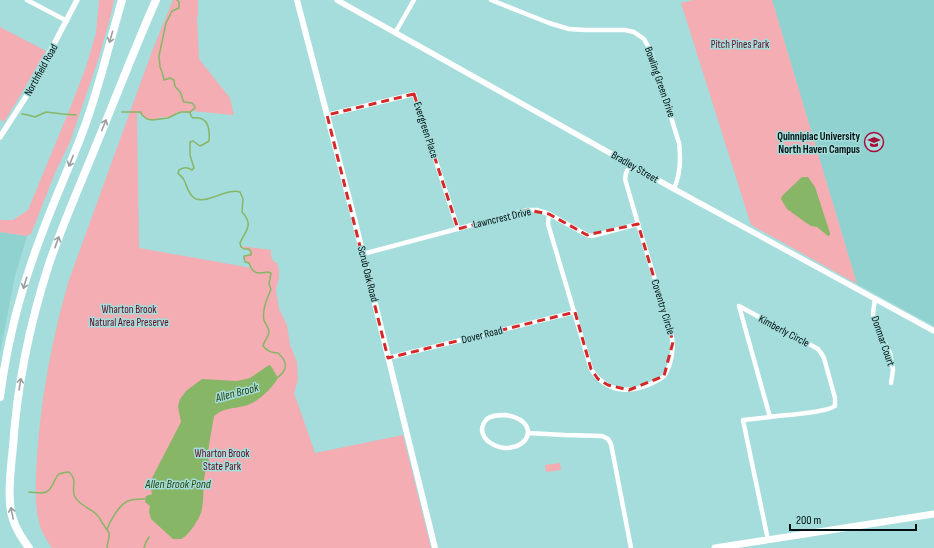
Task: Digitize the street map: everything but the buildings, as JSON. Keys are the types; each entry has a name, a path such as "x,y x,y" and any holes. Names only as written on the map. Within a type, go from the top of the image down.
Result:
{"highway":[{"path":"0,398 5,365 27,277 41,235 87,120 122,0"},
{"path":"29,548 15,525 11,512 10,499 16,416 29,336 42,286 60,233 156,0"}],"main road":[{"name":"Scrub Oak Road","path":"297,0 351,206 435,548"},
{"path":"715,548 725,548 934,514"}],"street":[{"path":"27,0 66,21"},
{"name":"Northfield Road","path":"0,137 29,92 77,0"},
{"name":"Bradley Street","path":"337,0 674,189 934,331"},
{"path":"395,33 414,0"},
{"name":"Bowling Green Drive","path":"491,0 549,23 569,29 625,30 634,32 644,39 651,52 679,142 680,156 678,178 674,189"},
{"name":"Evergreen Place","path":"327,115 414,94 458,229"},
{"name":"Coventry Circle","path":"549,214 548,224 591,369 598,379 608,386 617,389 629,390 642,388 653,383 664,376 670,365 673,354 673,342 625,179 626,173 631,164"},
{"name":"Lawncrest Drive","path":"363,254 528,210 537,210 549,214 587,235 592,236 638,224"},
{"name":"Donmar Court","path":"875,299 873,313 874,321 890,353 893,370 891,383"},
{"name":"Kimberly Circle","path":"768,540 743,420 770,417 821,411 832,409 835,406 835,398 824,358 818,349 739,306 770,417"},
{"name":"Dover Road","path":"388,358 575,312"},
{"path":"505,415 516,417 520,420 526,426 528,433 526,438 518,444 510,447 499,447 487,441 482,428 488,419 505,415"},
{"path":"528,433 565,436 602,436 610,441 631,548"}],"highlighted area":[{"path":"414,94 458,229 528,210 549,214 587,235 638,224 673,342 664,376 629,390 608,385 598,379 591,369 575,312 388,358 327,115"}],"shaded area":[{"name":"Quinnipiac University North Haven Campus","path":"772,0 934,0 934,326 857,284"},
{"path":"0,232 27,236 15,276 0,353"}],"green space":[{"path":"99,0 114,0 99,57 70,142 55,173 31,234 27,236 0,232 0,220 13,220 28,210 86,67 96,33"},
{"path":"173,0 198,0 197,17 199,59 230,98 234,115 192,111 190,114 182,111 171,117 162,117 153,120 147,119 137,112 139,248 252,268 244,258 244,256 250,253 250,251 241,246 271,250 271,256 274,262 277,263 279,270 276,290 279,309 287,325 290,345 297,362 298,380 294,393 315,453 403,435 431,548 52,548 43,533 39,522 36,503 37,457 44,390 57,324 69,280 151,54"},
{"name":"Pitch Pines Park","path":"693,0 772,0 857,284 751,225 681,3"},
{"path":"0,27 46,51 4,122 0,119"},
{"path":"560,463 561,470 546,472 545,465"}],"water":[{"path":"802,177 808,177 815,187 830,233 828,236 817,227 811,226 787,209 781,199 782,196"},
{"name":"Allen Brook Pond","path":"269,365 278,378 272,387 254,402 244,406 224,410 214,416 207,457 210,462 205,472 201,513 187,535 181,539 173,539 151,519 149,512 150,506 145,502 146,496 152,494 150,484 152,478 181,422 178,406 180,399 186,391 202,379 237,381 250,378"}],"waterway":[{"name":"Allen Brook","path":"177,0 179,2 179,8 172,11 166,23 159,56 160,67 164,80 170,78 174,80 175,87 181,93 184,102 192,103 194,105 195,108 190,112 191,116 193,118 198,118 205,121 208,127 209,136 209,141 200,146 193,141 190,142 190,155 194,168 192,170 182,168 178,173 184,179 190,194 197,199 203,200 229,192 240,192 243,199 242,212 248,220 248,228 240,243 241,247 244,249 249,249 251,252 251,255 244,256 245,262 249,263 252,269 256,272 271,273 269,284 271,289 265,304 264,312 264,320 269,332 263,346 274,353 278,353 284,360 285,369 277,378"},
{"path":"22,114 35,117 46,112 76,115"},
{"path":"122,112 141,112 147,119 152,120 168,118 181,112 190,112"},
{"path":"29,492 40,493 49,491 59,474 69,472 74,481 73,491 75,497 80,503 92,510 98,516 109,532 107,548"},
{"name":"Allen Brook","path":"107,529 116,513 125,503 133,499 148,499"},
{"name":"Allen Brook","path":"144,548 149,537"}],"place":[{"name":"Quinnipiac University North Haven Campus","path":"874,142"}],"park label":[{"name":"Wharton Brook Natural Area Preserve","path":"129,315"},
{"name":"Wharton Brook State Park","path":"222,459"}]}
